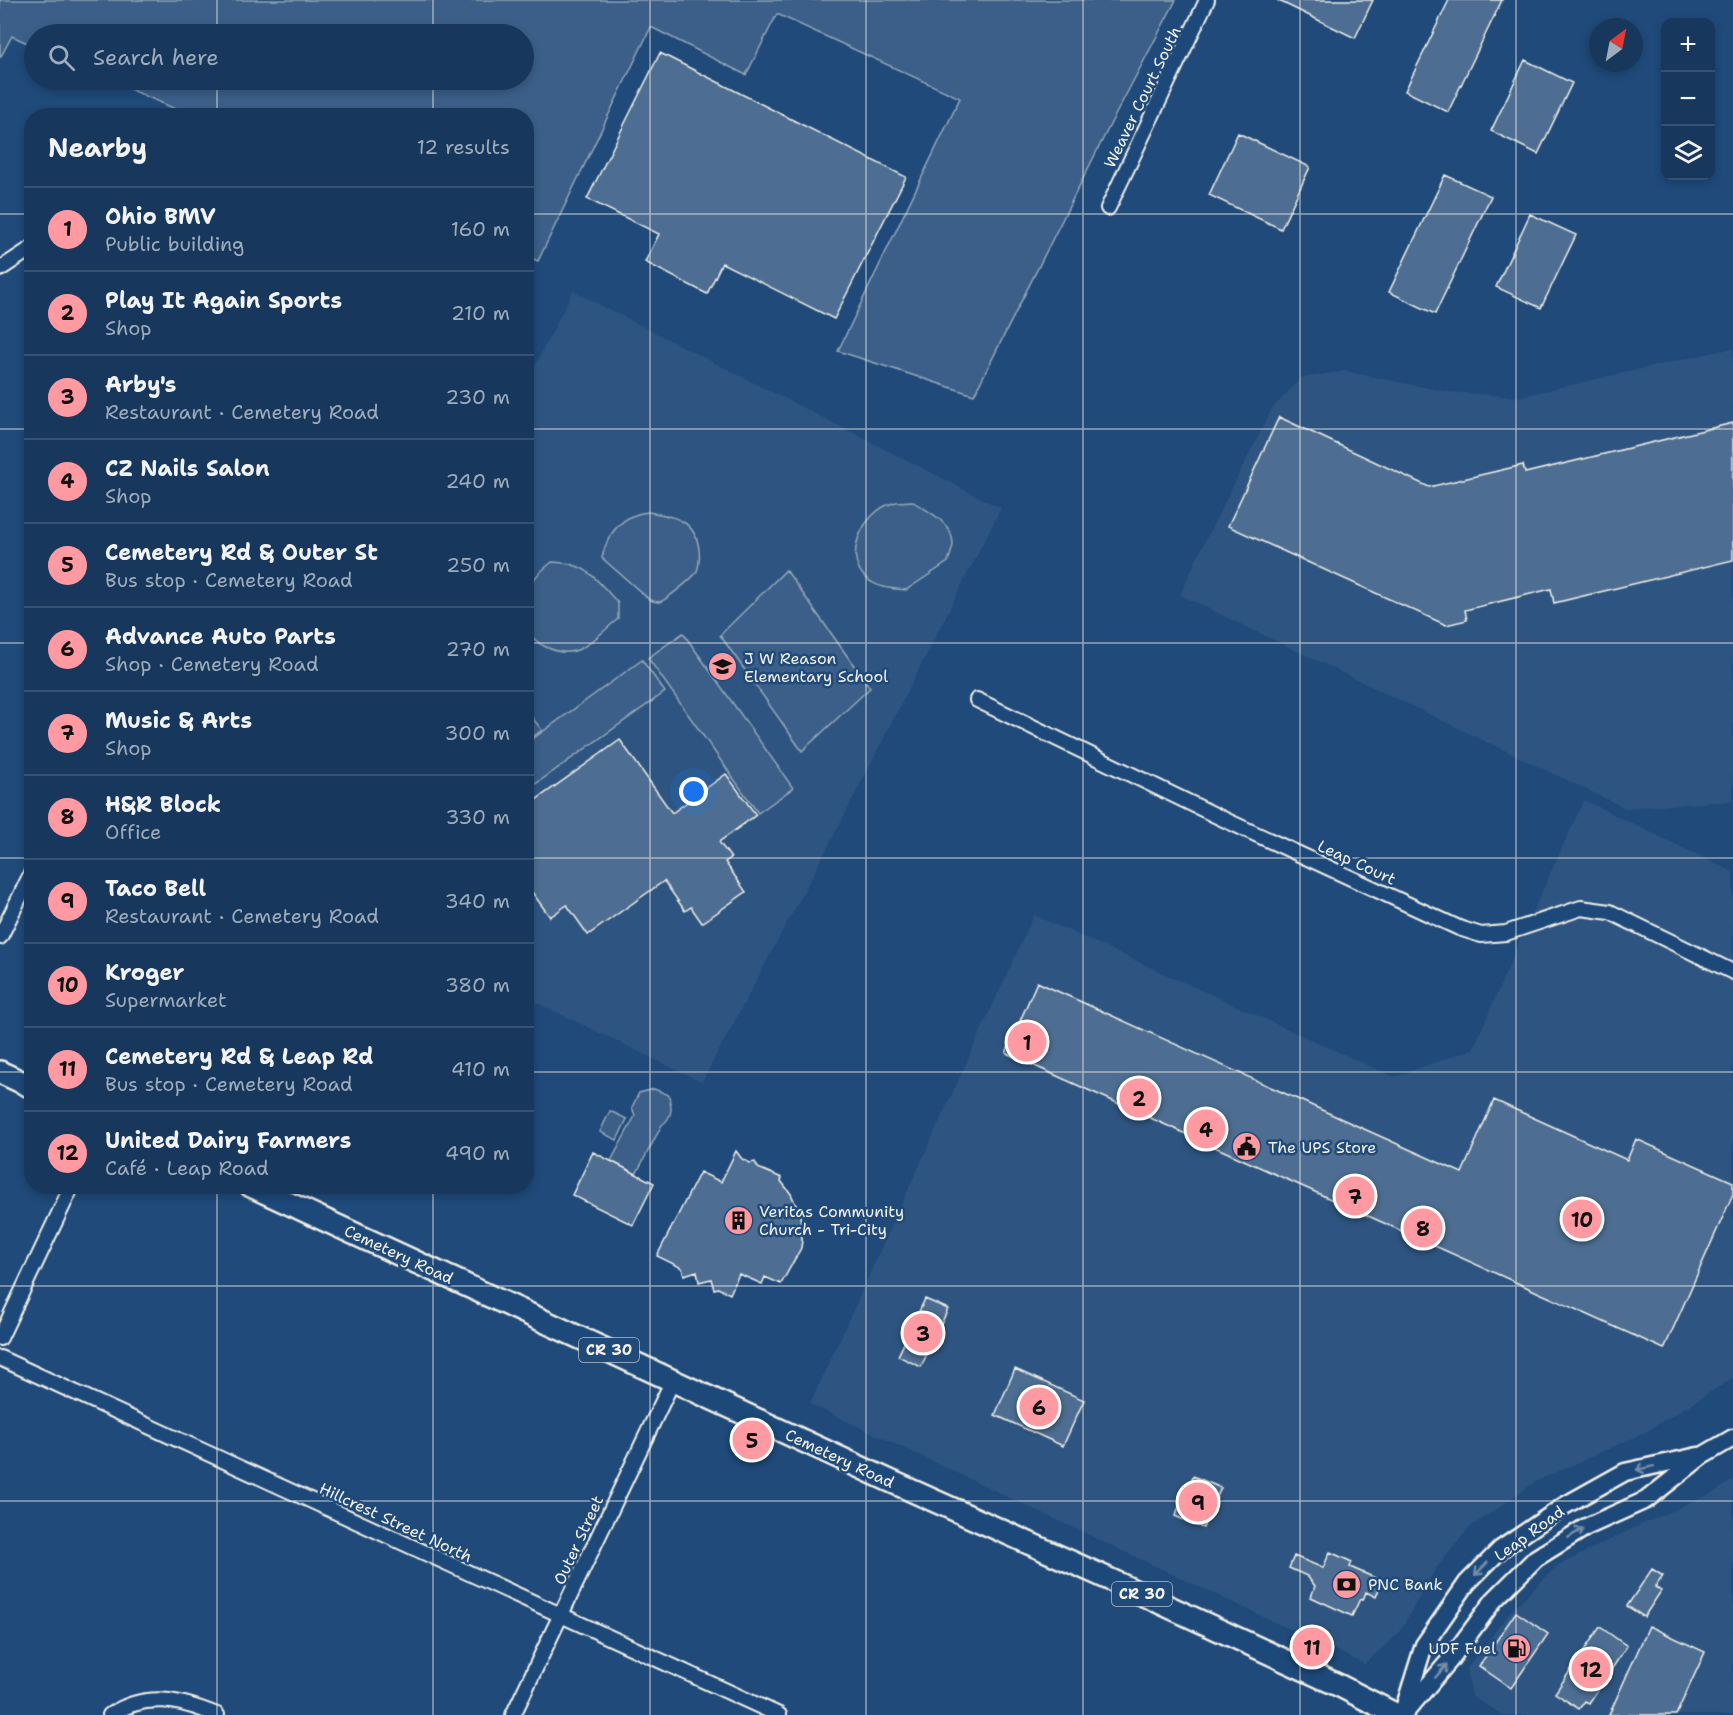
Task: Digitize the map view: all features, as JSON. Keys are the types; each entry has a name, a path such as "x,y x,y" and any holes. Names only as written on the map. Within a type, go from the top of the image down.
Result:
{"main road":[{"path":"0,1072 24,1083"},
{"name":"Cemetery Road","path":"267,1194 867,1471 1323,1678 1397,1715"}],"street":[{"name":"Weaver Court South","path":"1108,208 1207,0"},
{"path":"0,269 24,253"},
{"name":"Leap Court","path":"977,700 1221,818 1459,928 1482,935 1506,933 1581,908 1610,912 1733,972"},
{"path":"0,937 24,888"},
{"path":"0,1338 68,1194"},
{"name":"Hillcrest Street North","path":"0,1358 779,1715"},
{"name":"Outer Street","path":"513,1715 673,1380"},
{"name":"Leap Road","path":"1402,1715 1449,1661 1494,1600 1536,1558 1586,1527 1646,1500 1702,1456 1733,1438"},
{"name":"Leap Road","path":"1402,1715 1424,1645 1467,1583 1501,1549 1564,1506 1625,1472 1702,1456"},
{"path":"110,1715 119,1709 141,1702 165,1699 189,1704 217,1715"}],"shaded area":[{"path":"0,0 1176,0 1110,125 974,395 838,351 960,98 777,14 746,75 651,27 538,261 534,259 534,108 173,108 132,90 534,90 534,24 24,24 24,41 12,36 0,58"},
{"name":"J W Reason Elementary School","path":"573,291 1001,508 839,826 702,1082 534,1001 534,367"},
{"path":"1733,348 1733,801 1625,808 1180,595 1272,409 1301,378 1344,371 1448,392 1518,397"},
{"path":"912,501 938,518 949,529 953,544 948,562 906,590 875,584 859,569 856,546 860,535 873,515 883,507 895,502"},
{"path":"648,512 667,515 682,521 693,532 699,550 696,573 659,602 650,600 602,558 612,533 618,526 631,517"},
{"path":"552,562 575,565 583,569 596,579 618,603 618,619 585,647 576,650 557,651 540,644 534,639 534,579"},
{"path":"786,570 870,688 802,751 720,635"},
{"path":"683,633 793,788 758,813 648,658"},
{"path":"642,660 665,692 534,785 534,738"},
{"path":"534,720 542,730 534,736"},
{"path":"1584,800 1733,872 1733,1378 1644,1433 1535,1482 1468,1529 1435,1570 1398,1634 1364,1664 810,1404 1034,915 1394,1077 1473,1049"},
{"path":"654,1089 669,1095 671,1112 636,1174 611,1161 635,1116 632,1107 639,1093"},
{"path":"610,1111 627,1119 617,1140 600,1132"},
{"path":"1733,1480 1733,1715 1503,1715 1472,1697 1467,1668 1510,1612 1557,1566 1640,1525 1713,1493"}],"building":[{"path":"1277,0 1373,0 1355,38"},
{"path":"1449,0 1502,0 1448,112 1405,91"},
{"path":"660,53 906,177 834,319 722,263 707,294 645,262 659,234 587,199"},
{"path":"1525,60 1572,83 1538,154 1491,131"},
{"path":"1238,133 1310,167 1281,229 1209,195"},
{"path":"1445,175 1491,196 1435,314 1389,292"},
{"path":"1530,214 1576,235 1541,308 1496,287"},
{"path":"1279,417 1429,487 1523,465 1525,473 1733,423 1733,560 1554,603 1551,589 1465,610 1467,620 1446,625 1228,526"},
{"path":"620,740 672,813 726,774 756,815 719,842 731,858 725,862 746,892 702,923 691,907 685,911 664,881 588,935 567,905 550,917 534,895 534,801"},
{"path":"1037,982 1462,1173 1494,1100 1627,1160 1636,1139 1733,1182 1733,1194 1664,1349 1006,1053"},
{"name":"Veritas Community Church - Tri-City","path":"736,1151 742,1159 750,1163 755,1162 758,1168 782,1178 781,1181 791,1194 800,1214 802,1240 801,1248 781,1284 765,1277 762,1284 739,1274 730,1294 718,1288 714,1289 711,1279 699,1282 697,1271 684,1275 682,1268 657,1256 700,1172 721,1182"},
{"path":"593,1152 654,1183 633,1225 572,1195"},
{"path":"925,1299 948,1309 921,1367 898,1356"},
{"path":"1015,1369 1084,1400 1063,1446 995,1415"},
{"path":"1193,1476 1221,1488 1203,1528 1175,1516"},
{"name":"PNC Bank","path":"1330,1552 1352,1562 1350,1567 1382,1581 1376,1597 1366,1592 1352,1616 1311,1597 1315,1586 1307,1576 1289,1568 1294,1556 1323,1568"},
{"path":"1652,1569 1663,1576 1655,1587 1661,1591 1644,1617 1627,1606"},
{"path":"1516,1612 1548,1634 1511,1688 1479,1666"},
{"path":"1649,1626 1705,1652 1676,1715 1609,1715"},
{"path":"1600,1627 1627,1646 1589,1703 1585,1701 1579,1709 1555,1693"}],"place":[{"name":"J W Reason Elementary School","path":"723,667"},
{"name":"Ohio BMV","path":"1027,1042"},
{"name":"Play It Again Sports","path":"1139,1098"},
{"name":"CZ Nails Salon","path":"1206,1129"},
{"name":"The UPS Store","path":"1247,1147"},
{"name":"Music & Arts","path":"1355,1196"},
{"name":"Kroger","path":"1582,1219"},
{"name":"Veritas Community Church - Tri-City","path":"738,1220"},
{"name":"H&R Block","path":"1423,1228"},
{"name":"Arby's","path":"923,1333"},
{"name":"Advance Auto Parts","path":"1039,1407"},
{"name":"Cemetery Rd & Outer St","path":"752,1440"},
{"name":"Taco Bell","path":"1198,1502"},
{"name":"PNC Bank","path":"1347,1584"},
{"name":"Cemetery Rd & Leap Rd","path":"1312,1647"},
{"name":"UDF Fuel","path":"1517,1648"},
{"name":"United Dairy Farmers","path":"1591,1669"}]}
